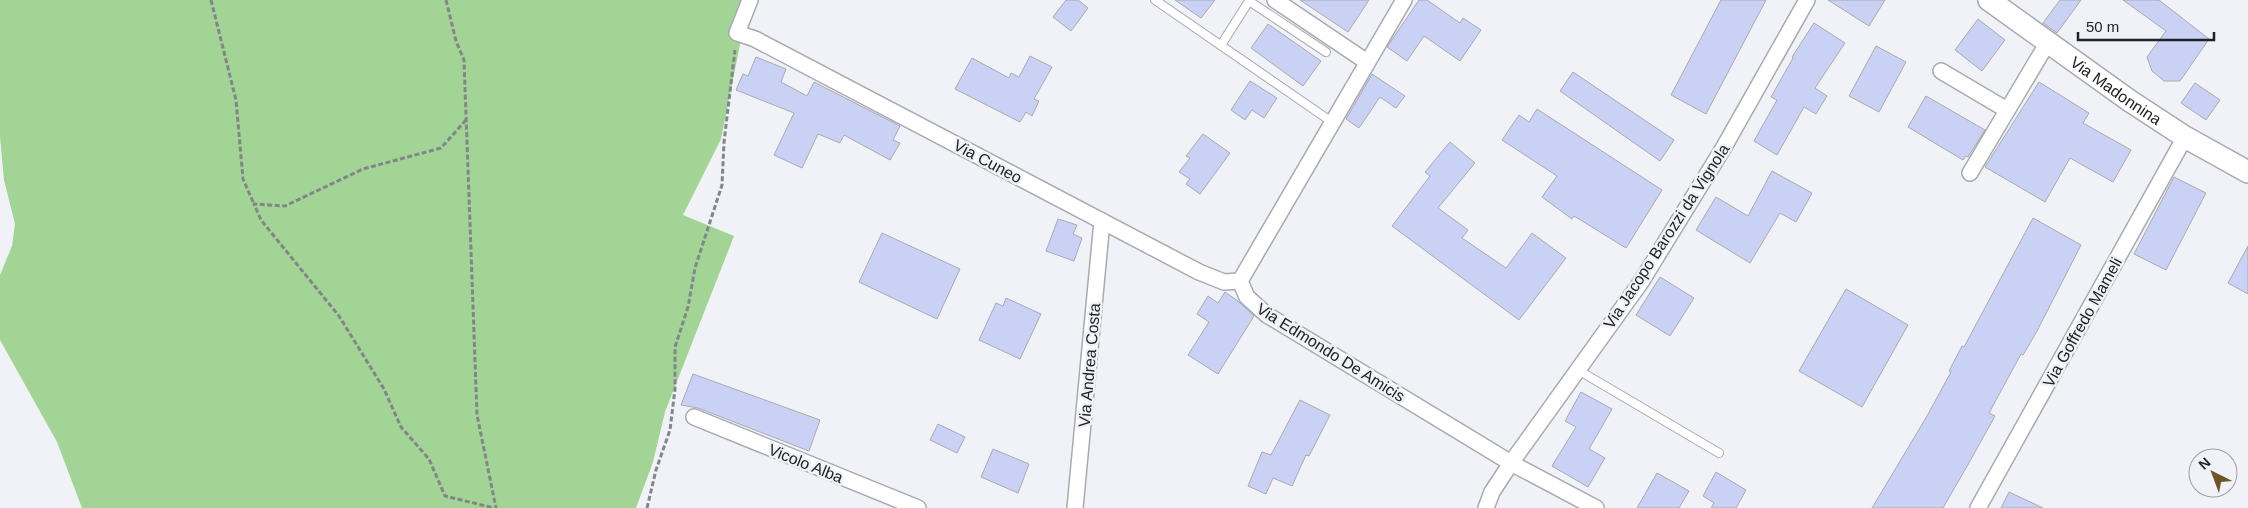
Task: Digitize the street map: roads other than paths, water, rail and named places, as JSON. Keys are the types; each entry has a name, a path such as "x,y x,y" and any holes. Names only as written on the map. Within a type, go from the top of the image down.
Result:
{"street":[{"name":"Via Cuneo","path":"750,0 737,33 755,39 1199,272 1224,282 1240,281"},
{"path":"1275,0 1367,62"},
{"path":"1240,281 1403,0"},
{"name":"Via Jacopo Barozzi da Vignola","path":"1510,463 1646,273 1724,147 1807,0"},
{"name":"Via Madonnina","path":"1989,0 2130,101 2185,136 2248,172"},
{"path":"1970,173 2048,42"},
{"path":"1941,71 2008,110"},
{"name":"Via Goffredo Mameli","path":"1978,508 2185,136"},
{"name":"Via Andrea Costa","path":"1075,508 1102,221"},
{"name":"Via Edmondo De Amicis","path":"1240,281 1247,297 1267,315 1510,463 1596,508"},
{"name":"Vicolo Alba","path":"694,417 918,508"},
{"path":"1486,508 1492,492 1510,463"}],"lane":[{"path":"1155,0 1332,122"},
{"path":"1221,45 1248,1 1326,52"},
{"path":"1578,370 1719,453"}]}
